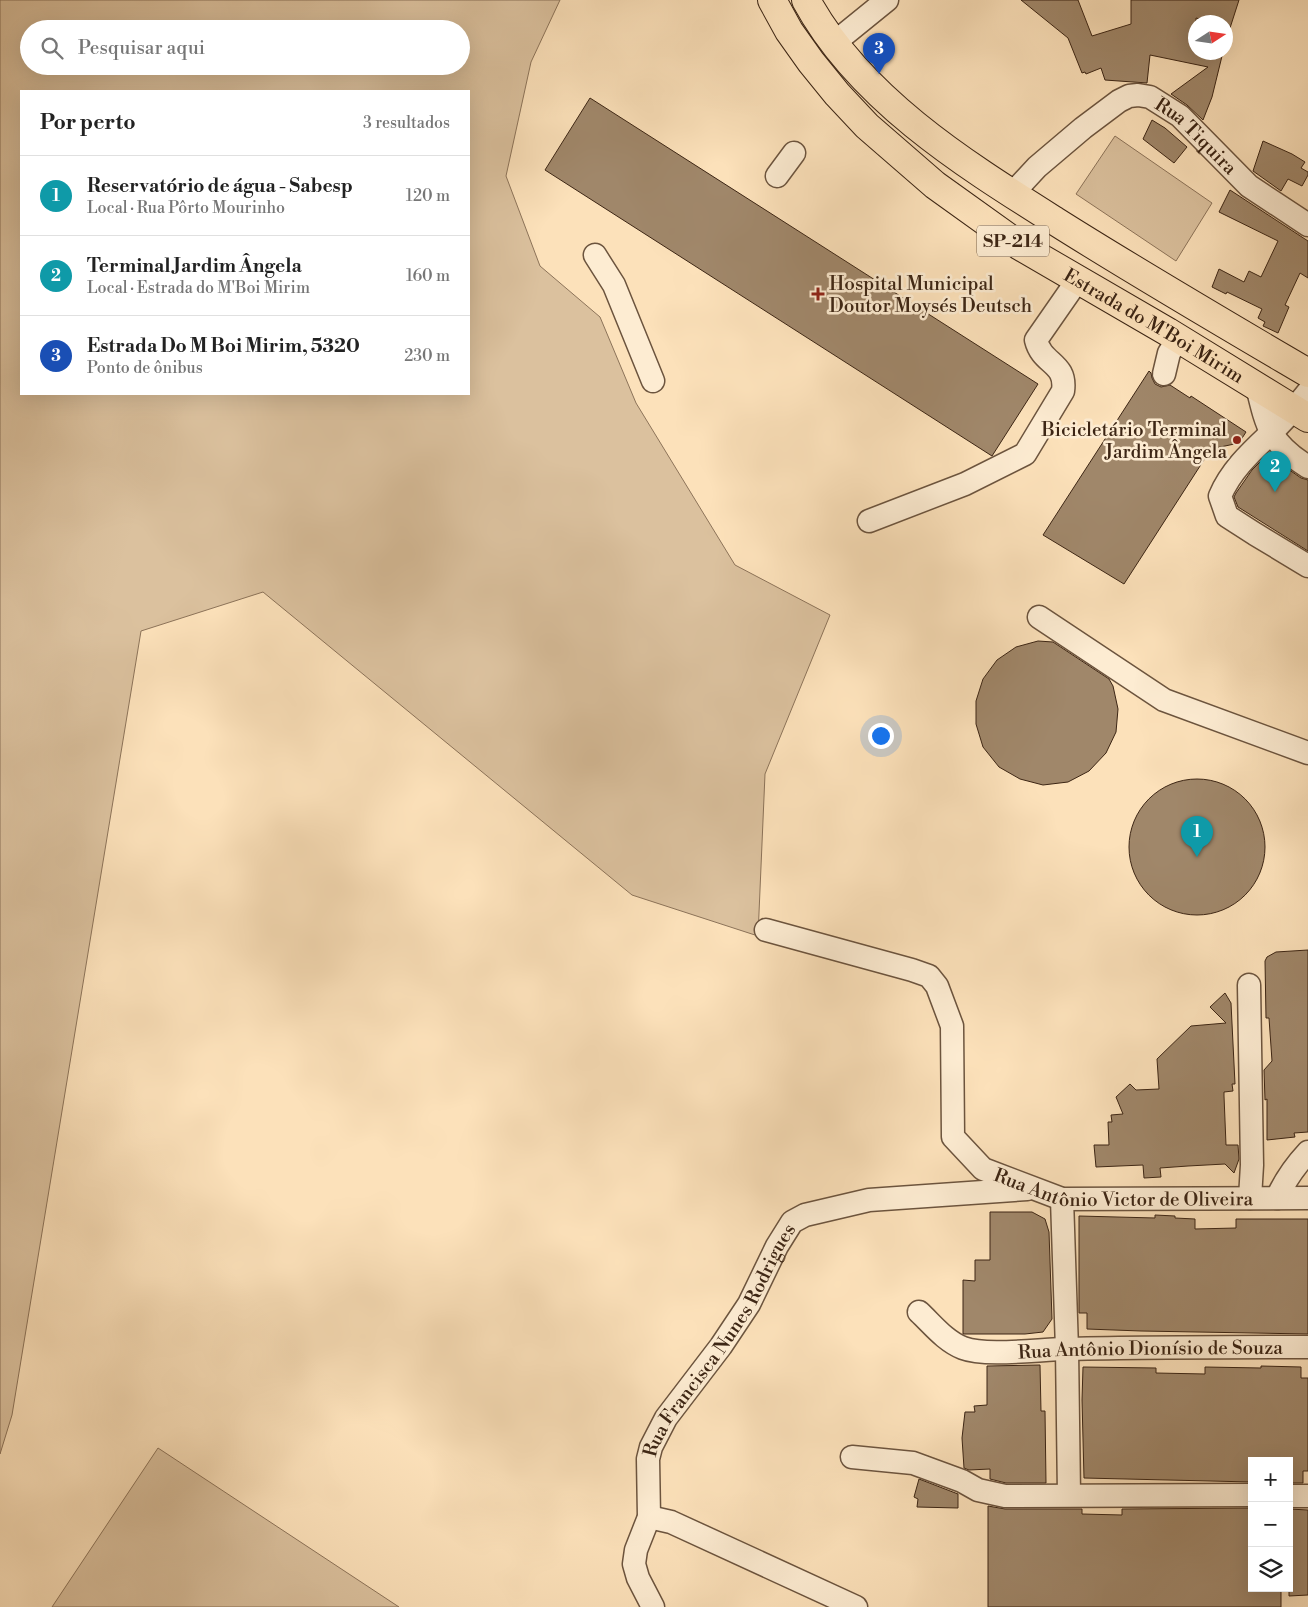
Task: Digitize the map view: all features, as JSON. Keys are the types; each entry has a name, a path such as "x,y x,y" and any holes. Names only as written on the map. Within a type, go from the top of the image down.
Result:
{"main road":[{"name":"Estrada do M'Boi Mirim","path":"772,0 789,31 811,62 867,126 935,185 1020,246 1257,386 1305,389"},
{"name":"Estrada do M'Boi Mirim","path":"811,3 834,43 861,75 931,138 973,169 1012,194 1136,272 1234,330 1305,389"},
{"path":"994,227 1005,208 1015,206 1055,221"},
{"path":"1219,363 1233,361 1238,356 1241,349 1240,338 1234,330"}],"street":[{"path":"834,43 887,0"},
{"name":"Rua Tiquira","path":"1012,194 1037,167 1082,128 1119,101 1129,96 1138,95 1150,97 1180,116 1249,186 1308,225"},
{"path":"777,176 794,153"},
{"path":"594,255 614,285 653,381"},
{"path":"869,521 965,484 1025,454 1063,391 1065,381 1062,373 1038,348 1036,340 1077,281"},
{"path":"1164,374 1169,353 1178,338"},
{"path":"1257,386 1270,434 1288,452 1308,467"},
{"path":"1305,389 1270,434 1246,457 1225,484 1220,496 1227,516 1308,566"},
{"path":"1040,617 1164,700 1308,753"},
{"name":"Rua Antônio Victor de Oliveira","path":"766,930 929,976 937,986 952,1026 953,1137 983,1169 1062,1199 1308,1198"},
{"path":"1250,985 1252,1165 1250,1198"},
{"path":"1276,1198 1294,1167 1308,1152"},
{"name":"Rua Francisca Nunes Rodrigues","path":"653,1607 638,1578 634,1564 636,1550 649,1517 648,1459 651,1447 666,1418 721,1346 749,1304 777,1246 792,1222 805,1215 869,1200 1033,1188"},
{"path":"1062,1199 1069,1495"},
{"name":"Rua Antônio Dionísio de Souza","path":"919,1312 951,1342 964,1348 992,1351 1067,1348 1308,1347"},
{"path":"852,1457 913,1463 962,1481 978,1490 1004,1496 1248,1496"},
{"path":"1293,1496 1308,1496"},
{"path":"649,1517 671,1522 856,1607"}],"shaded area":[{"path":"0,0 560,0 531,62 506,176 540,266 600,317 636,403 735,565 830,615 765,774 758,936 632,895 263,592 141,631 12,1415 0,1454"},
{"path":"1115,136 1212,203 1176,261 1076,194"},
{"path":"158,1448 399,1607 52,1607"}],"building":[{"path":"1021,0 1078,0 1092,36 1131,24 1131,0 1239,0 1233,19 1233,15 1188,15 1188,60 1221,60 1212,97 1203,120 1187,105 1171,94 1208,67 1150,55 1147,83 1105,80 1101,68 1086,74 1085,72 1082,73 1068,38"},
{"name":"Hospital Municipal Doutor Moysés Deutsch","path":"590,98 1038,384 992,456 545,170"},
{"path":"1152,120 1165,128 1187,147 1174,163 1143,139"},
{"path":"1263,141 1305,162 1301,168 1308,172 1308,175 1302,186 1288,179 1281,191 1253,171"},
{"path":"1230,190 1308,241 1308,278 1300,273 1285,305 1289,307 1278,333 1263,326 1265,322 1258,318 1262,309 1212,287 1219,269 1244,282 1249,271 1261,277 1278,241 1219,212"},
{"path":"1149,371 1155,384 1161,387 1170,385 1190,398 1191,396 1246,432 1239,443 1211,449 1124,584 1043,535"},
{"path":"1270,452 1288,469 1301,478 1308,480 1308,551 1238,507 1234,497 1252,470"},
{"path":"1038,641 1053,642 1109,679 1113,686 1118,709 1116,732 1106,753 1089,771 1068,782 1043,785 1020,779 999,767 983,747 976,724 976,701 983,679 997,660 1016,647"},
{"path":"1197,779 1223,784 1235,790 1245,799 1254,809 1260,821 1265,847 1260,873 1254,885 1245,895 1235,904 1223,910 1197,915 1171,910 1159,904 1149,895 1140,885 1134,873 1129,847 1134,821 1140,809 1149,799 1159,790 1171,784"},
{"path":"1308,950 1308,1132 1294,1133 1295,1137 1267,1140 1267,1099 1265,1100 1264,1070 1272,1061 1269,1018 1266,1018 1265,961 1267,957 1276,952"},
{"path":"1225,993 1231,1003 1235,1084 1232,1084 1233,1091 1224,1092 1226,1145 1238,1145 1239,1159 1234,1173 1225,1164 1188,1166 1160,1168 1161,1177 1144,1178 1143,1165 1096,1167 1094,1145 1109,1145 1108,1122 1112,1122 1111,1115 1123,1114 1116,1097 1130,1084 1136,1090 1159,1089 1157,1059 1191,1026 1226,1023 1210,1007"},
{"path":"990,1212 1032,1212 1045,1219 1049,1232 1052,1319 1043,1332 1025,1334 963,1334 963,1280 975,1281 975,1260 990,1260"},
{"path":"1155,1215 1195,1219 1195,1229 1236,1228 1236,1219 1308,1219 1308,1334 1087,1329 1087,1313 1079,1313 1079,1216 1155,1218"},
{"path":"1040,1365 1041,1411 1045,1411 1046,1483 1006,1483 990,1479 990,1469 969,1470 964,1468 962,1438 965,1412 975,1412 974,1406 987,1405 987,1366"},
{"path":"1261,1366 1301,1367 1301,1378 1308,1378 1308,1471 1303,1471 1303,1483 1293,1483 1293,1457 1248,1457 1248,1482 1084,1478 1083,1367 1156,1368 1156,1373 1205,1374 1205,1367 1261,1368"},
{"path":"919,1479 958,1494 958,1508 917,1507 918,1499 914,1497"},
{"path":"988,1506 1005,1509 1082,1509 1082,1514 1122,1515 1122,1509 1248,1508 1248,1592 1281,1592 1281,1607 988,1607"},
{"path":"1293,1509 1308,1510 1308,1595 1289,1596 1289,1592 1293,1592"}],"place":[{"name":"Estrada Do M Boi Mirim, 5320","path":"879,74"},
{"name":"Hospital Municipal Doutor Moysés Deutsch","path":"818,294"},
{"name":"Bicicletário Terminal Jardim Ângela","path":"1237,440"},
{"name":"Terminal Jardim Ângela","path":"1275,492"},
{"name":"Reservatório de água - Sabesp","path":"1197,857"}]}
